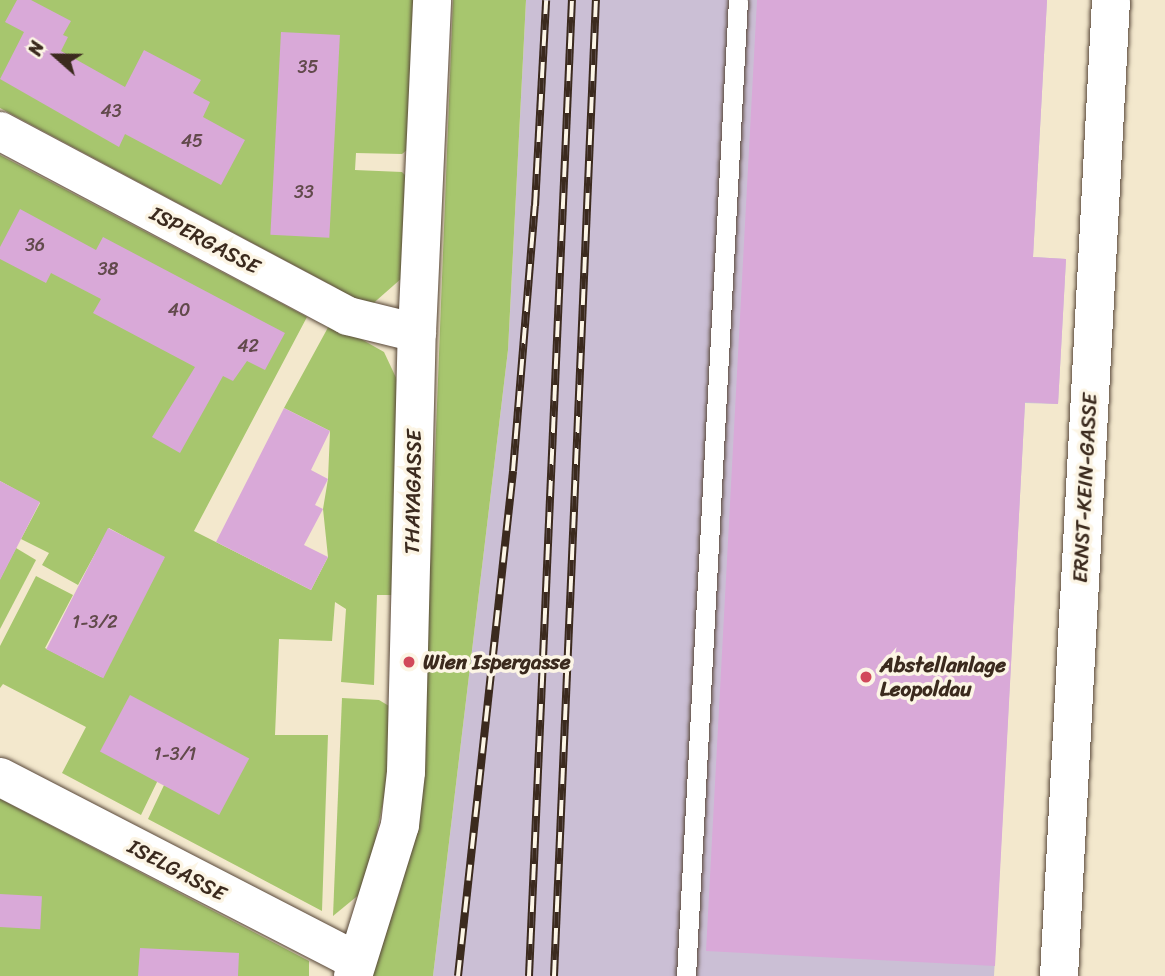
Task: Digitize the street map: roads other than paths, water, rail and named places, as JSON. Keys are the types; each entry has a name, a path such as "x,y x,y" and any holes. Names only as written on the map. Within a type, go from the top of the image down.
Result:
{"street":[{"name":"THAYAGASSE","path":"355,968 400,825 406,772 417,333 432,0"},
{"name":"ERNST-KEIN-GASSE","path":"1059,976 1111,0"},
{"name":"ISPERGASSE","path":"0,131 348,316 417,333"},
{"name":"ISELGASSE","path":"0,777 355,968"}],"lane":[{"path":"686,976 738,0"}],"railway":[{"path":"458,976 513,471 535,206 546,0"},
{"path":"529,976 572,0"},
{"path":"554,976 596,0"}],"place":[{"name":"Wien Ispergasse","path":"409,662"},
{"name":"Abstellanlage Leopoldau","path":"866,677"}]}
